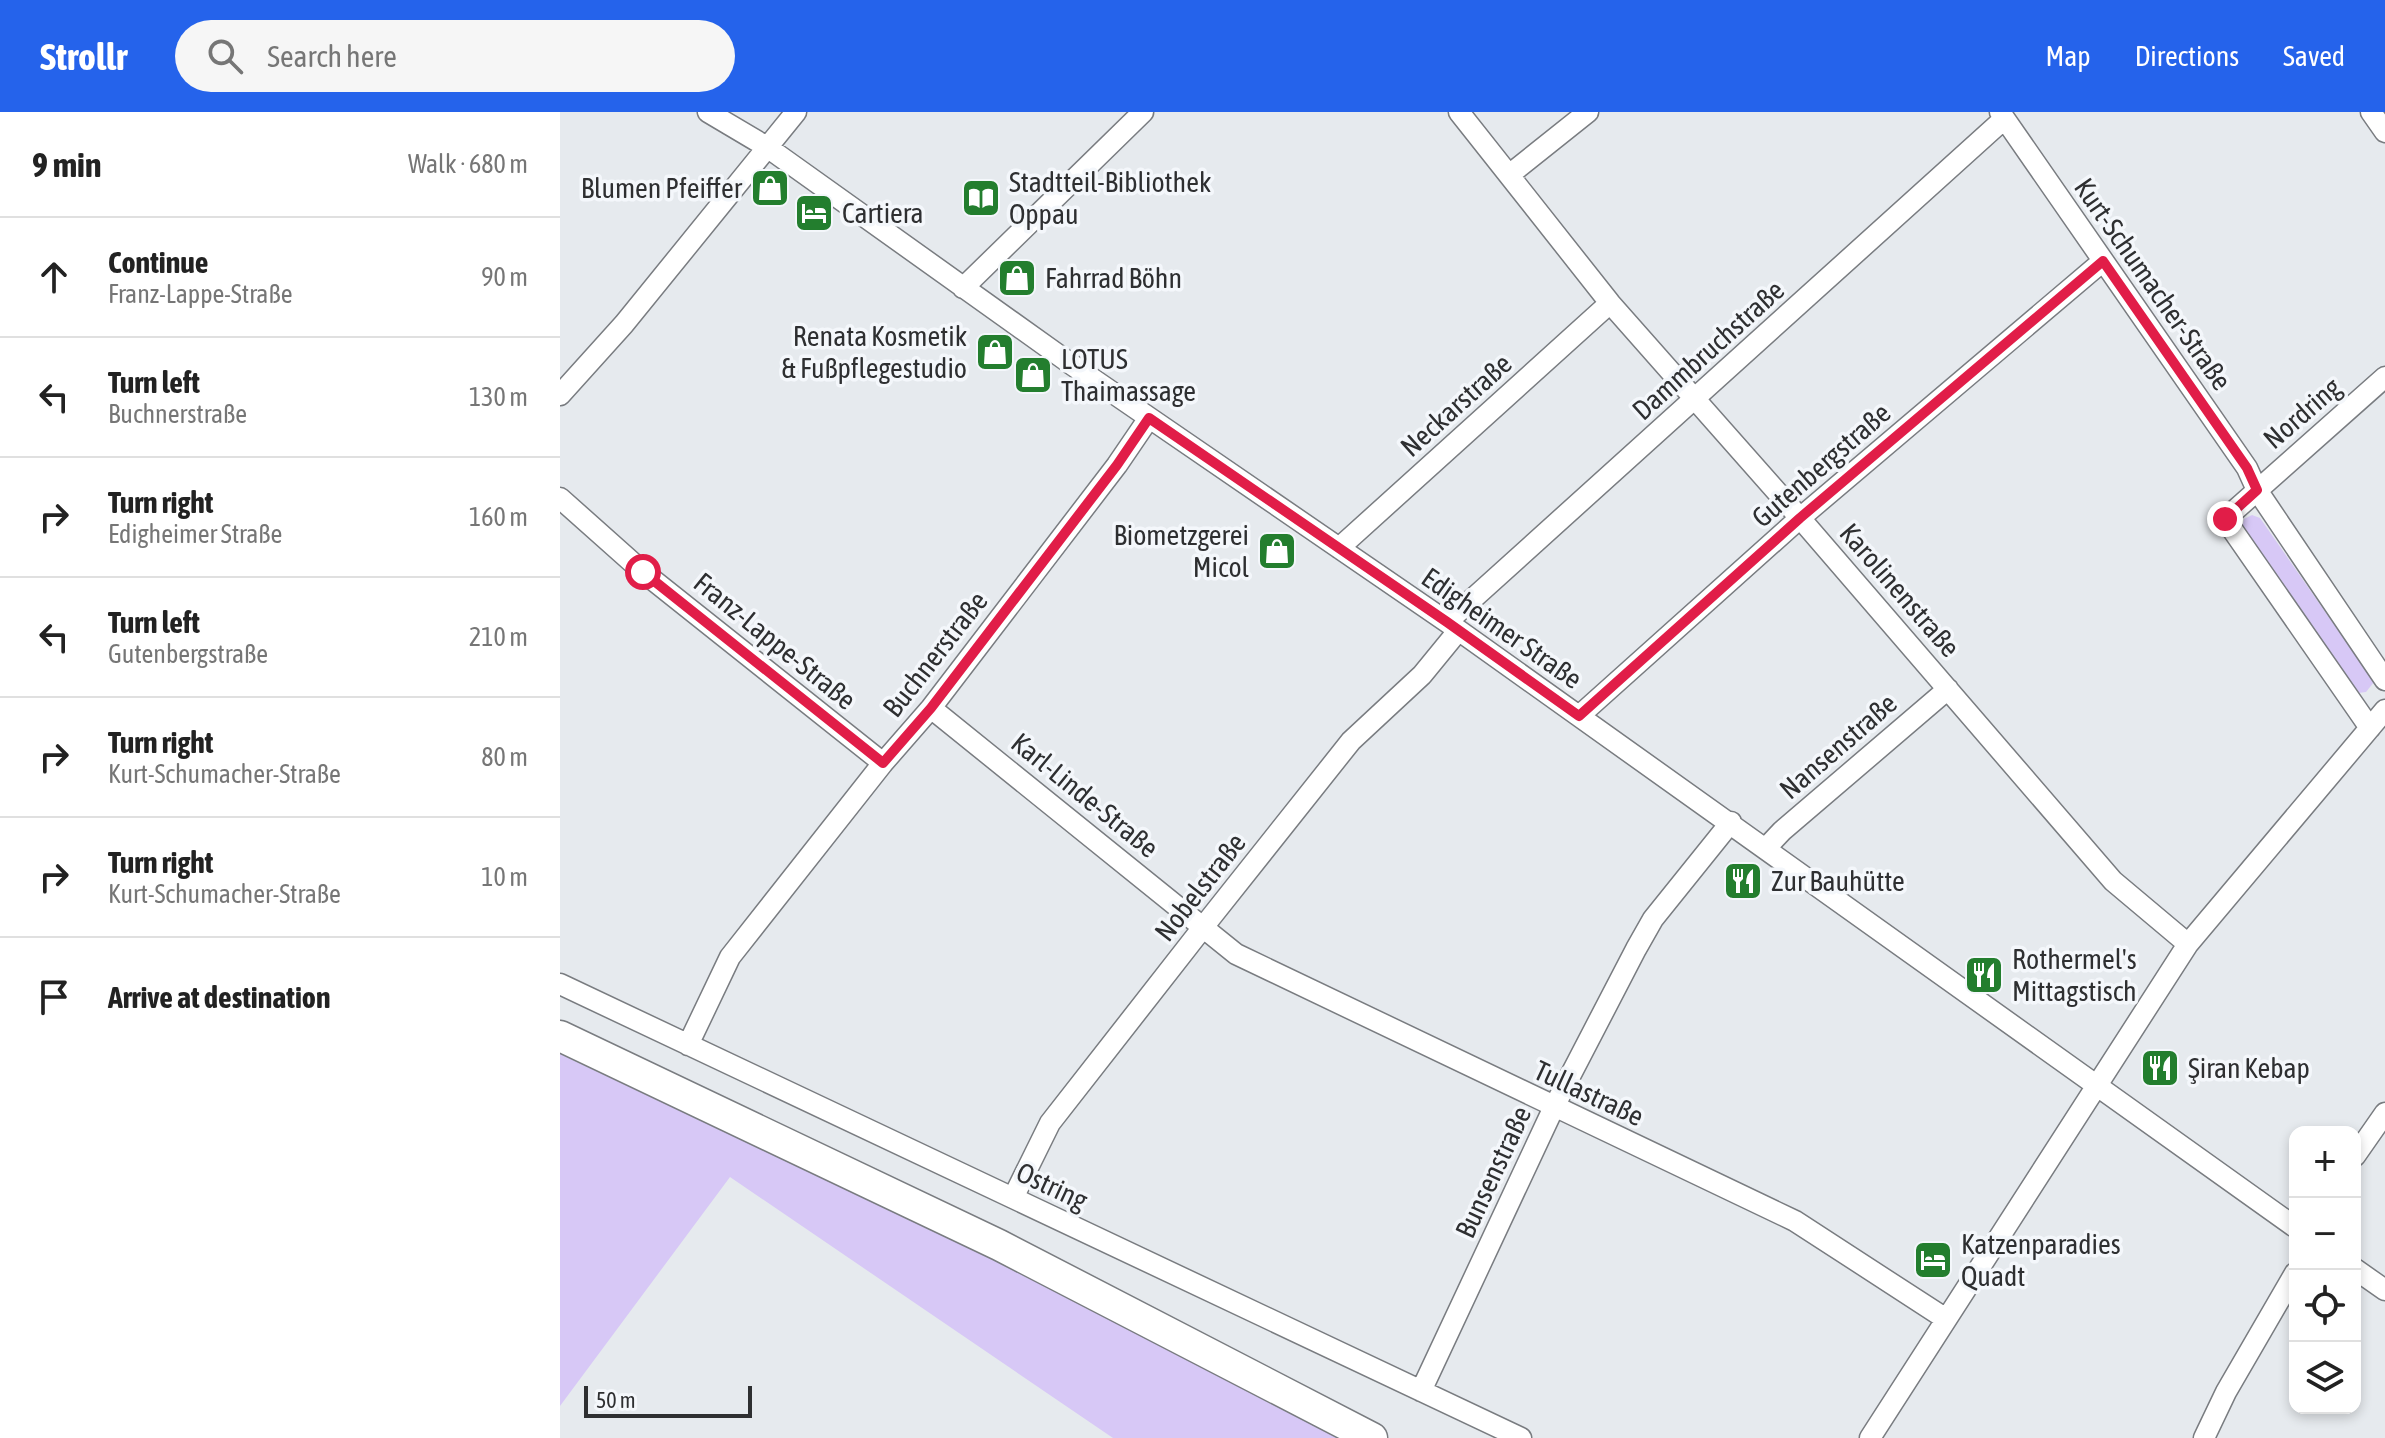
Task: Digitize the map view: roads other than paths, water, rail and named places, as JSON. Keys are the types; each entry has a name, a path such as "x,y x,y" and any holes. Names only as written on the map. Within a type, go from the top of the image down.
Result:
{"street":[{"name":"Edigheimer Straße","path":"708,112 767,147 963,288 1731,822 2289,1223"},
{"path":"560,395 624,324 796,112"},
{"path":"963,288 1143,112"},
{"name":"Karolinenstraße","path":"1459,112 1610,303 2113,881 2188,944"},
{"path":"1509,175 1588,112"},
{"path":"2371,112 2385,132"},
{"name":"Kurt-Schumacher-Straße","path":"2002,115 2247,468 2257,490 2385,680"},
{"name":"Dammbruchstraße","path":"1452,626 2002,115"},
{"name":"Gutenbergstraße","path":"1579,716 1800,518 2103,261"},
{"name":"Neckarstraße","path":"1339,548 1610,303"},
{"name":"Nordring","path":"2257,490 2385,377"},
{"name":"Buchnerstraße","path":"688,1045 730,957 883,763 931,708 1117,465 1149,418"},
{"path":"2257,490 2225,519 2370,728"},
{"name":"Franz-Lappe-Straße","path":"560,498 643,572 883,763"},
{"name":"Nobelstraße","path":"1013,1198 1050,1123 1351,741 1422,675 1452,626"},
{"name":"Nansenstraße","path":"1766,848 1948,689"},
{"name":"Karl-Linde-Straße","path":"931,708 1204,926"},
{"path":"1870,1438 2188,944 2385,710"},
{"name":"Bunsenstraße","path":"1421,1391 1554,1107 1653,919 1731,822"},
{"name":"Tullastraße","path":"1204,926 1236,954 1267,971 1795,1221 1946,1319"},
{"name":"Ostring","path":"560,984 1521,1438"},
{"path":"560,1036 999,1245 1372,1438"},
{"path":"2361,1147 2385,1113"},
{"path":"2356,1270 2385,1290"},
{"path":"2204,1438 2226,1392 2289,1283"}],"place":[{"name":"Blumen Pfeiffer","path":"770,188"},
{"name":"Stadtteil-Bibliothek Oppau","path":"981,198"},
{"name":"Cartiera","path":"814,213"},
{"name":"Fahrrad Böhn","path":"1017,278"},
{"name":"Renata Kosmetik & Fußpflegestudio","path":"995,352"},
{"name":"LOTUS Thaimassage","path":"1033,375"},
{"name":"Biometzgerei Micol","path":"1277,551"},
{"name":"Zur Bauhütte","path":"1743,881"},
{"name":"Rothermel's Mittagstisch","path":"1984,975"},
{"name":"Şiran Kebap","path":"2160,1068"},
{"name":"Katzenparadies Quadt","path":"1933,1260"}]}
